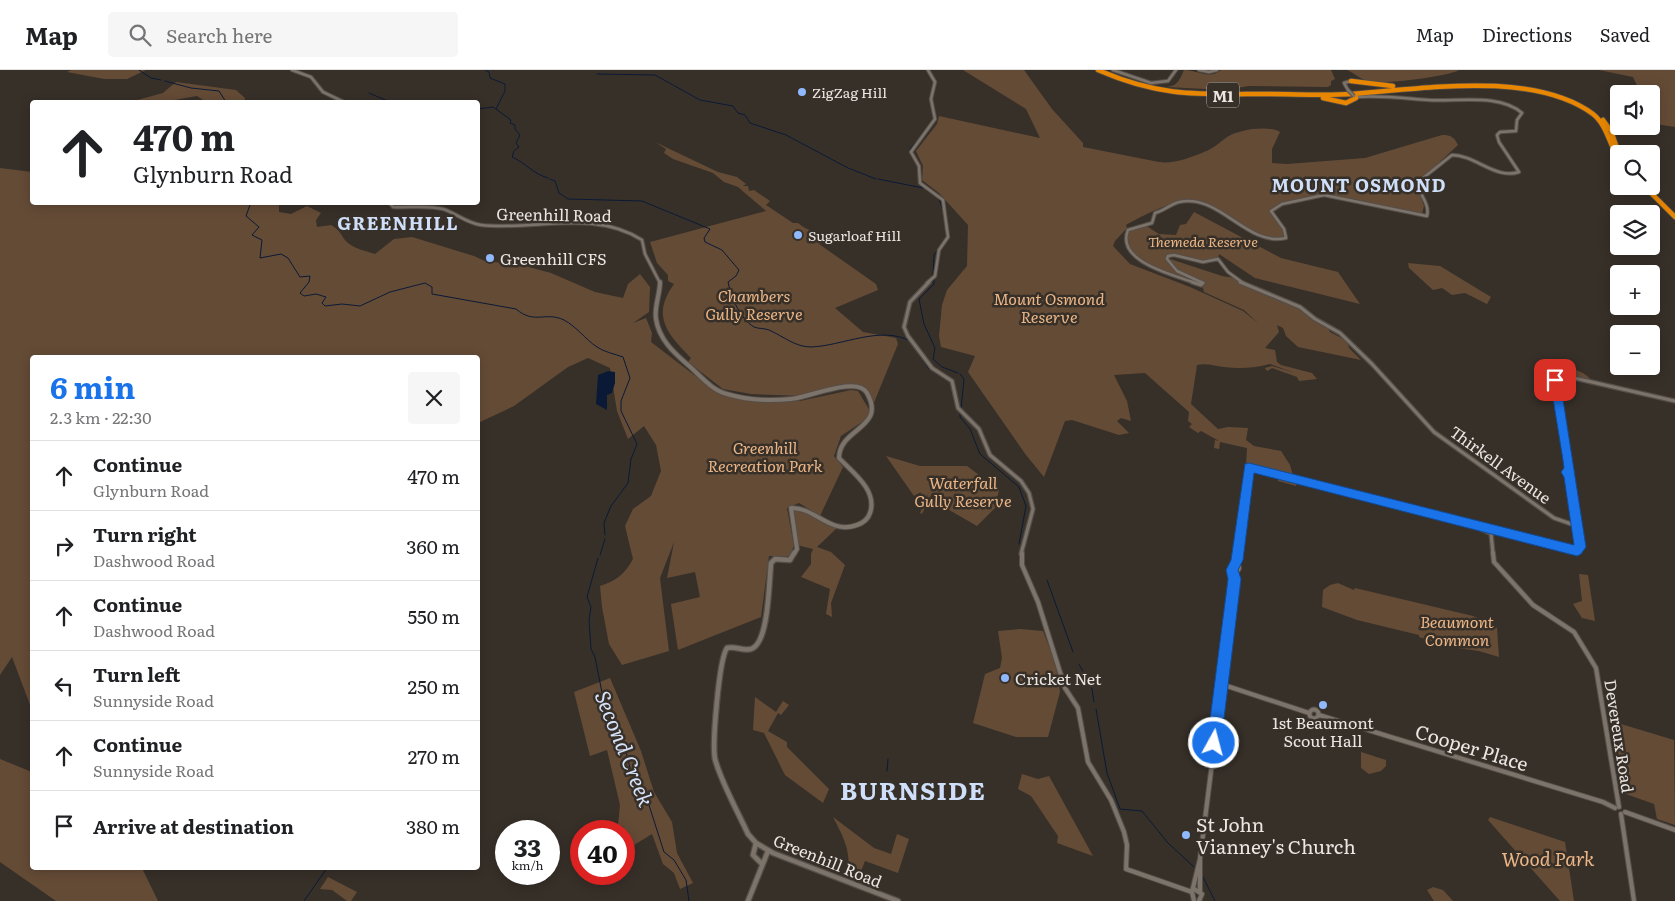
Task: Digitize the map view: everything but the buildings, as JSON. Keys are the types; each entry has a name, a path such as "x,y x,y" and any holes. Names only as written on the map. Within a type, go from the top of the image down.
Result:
{"highway":[{"path":"1093,70 1121,83 1153,92 1190,97 1219,97"},
{"name":"M1","path":"1098,70 1128,83 1154,90 1191,96 1219,97 1374,92 1458,80"},
{"name":"M1","path":"1104,70 1153,89 1199,95 1360,91 1444,80"},
{"path":"1351,81 1386,86 1425,84"},
{"path":"1313,93 1346,91 1362,87 1360,84 1351,81"},
{"path":"1530,84 1567,97 1595,115 1606,130 1612,145"},
{"path":"1556,90 1583,103 1600,116 1609,126 1616,145"},
{"path":"1355,97 1346,102 1338,98 1374,92"},
{"path":"1272,94 1316,97 1345,103 1355,97"},
{"path":"1653,195 1675,217"},
{"path":"1657,195 1675,212"}],"main road":[{"path":"292,70 311,77 323,92 340,100"},
{"path":"1114,70 1157,83 1168,81 1175,70"},
{"path":"1201,70 1209,72 1216,70"},
{"name":"Greenhill Road","path":"391,205 396,208 443,209 462,220 484,225 587,224 619,227 642,240 645,254 659,277 655,315 656,326 664,341 677,357 719,392 749,398 774,399 798,398 852,386 866,391 871,405 871,419 843,440 838,458 870,494 872,501 869,516 861,524 843,528 827,524 799,508 791,508 797,549 790,560 775,559 771,563 762,638 751,649 727,648 722,658 718,686 715,758 742,823 756,842 768,851 898,901"},
{"path":"756,842 753,855 762,864"},
{"path":"748,901 768,851"}],"street":[{"path":"928,70 935,82 931,99 935,119 912,148 911,152 919,166 920,183 943,200 948,237 939,250 935,276 921,288 910,302 904,327 908,336 935,370 952,381 958,408 980,429 990,455 1027,489 1033,509 1021,556 1022,565 1038,602 1066,688 1078,708 1083,726 1088,762 1111,800 1124,832 1127,845 1126,869 1195,894 1202,895 1199,900 1195,894 1234,571 1237,565 1249,467 1490,531 1571,550 1579,550 1570,473 1555,380 1559,376 1675,401"},
{"path":"1351,81 1344,83 1355,97"},
{"name":"Thirkell Avenue","path":"1355,97 1387,95 1429,100 1489,101 1515,107 1522,114 1516,120 1516,130 1500,132 1497,135 1499,142 1519,169 1519,172 1508,175 1466,156 1448,157 1418,182 1418,187 1429,206 1427,216 1360,204 1330,196 1316,196 1282,204 1271,211 1286,232 1286,238 1282,240 1260,235 1210,206 1197,202 1178,202 1168,209 1155,213 1152,223 1131,228 1125,235 1127,246 1152,269 1168,276 1202,285 1203,283 1175,270 1167,259 1168,256 1174,255 1203,262 1218,259 1228,272 1241,282 1300,307 1315,319 1340,333 1438,434 1554,518 1577,526"},
{"path":"1248,473 1253,469 1261,470"},
{"name":"Devereux Road","path":"1490,531 1494,562 1533,605 1574,632 1596,668 1617,807"},
{"name":"Cooper Place","path":"1221,684 1309,713 1314,709 1319,715 1603,802 1617,807 1623,813"},
{"path":"1623,813 1675,830"},
{"name":"Devereux Road","path":"1623,813 1634,901"}],"green space":[{"path":"71,70 146,70 127,79 104,79 67,72"},
{"name":"Mount Osmond Reserve","path":"963,70 1024,70 1052,109 1083,143 1083,147 1159,162 1176,161 1193,156 1210,149 1232,134 1262,128 1280,132 1272,149 1272,163 1287,164 1365,158 1442,135 1450,136 1455,140 1458,145 1416,184 1424,206 1422,214 1402,212 1324,195 1282,204 1271,209 1284,229 1285,239 1275,240 1253,232 1208,206 1188,202 1160,208 1126,225 1127,228 1115,241 1113,246 1130,264 1190,287 1243,311 1258,323 1244,310 1204,292 1202,285 1166,274 1139,260 1130,252 1126,242 1128,230 1145,225 1159,234 1176,235 1180,225 1186,224 1194,212 1281,258 1338,272 1360,304 1255,278 1219,254 1218,259 1207,262 1172,255 1167,258 1222,276 1235,278 1300,307 1326,325 1330,332 1347,341 1349,348 1361,360 1298,347 1286,336 1283,328 1277,325 1279,332 1265,348 1275,350 1277,362 1281,365 1312,373 1317,379 1299,381 1297,377 1272,368 1267,371 1265,368 1272,366 1295,373 1270,364 1242,368 1207,364 1197,365 1191,404 1218,429 1228,427 1248,428 1246,440 1254,446 1281,451 1290,465 1294,479 1297,479 1296,486 1278,481 1278,474 1246,466 1247,448 1220,442 1219,449 1214,448 1215,440 1219,441 1201,431 1198,433 1189,427 1192,424 1188,421 1189,412 1145,373 1114,375 1127,401 1131,421 1121,418 1117,421 1129,433 1119,435 1072,420 1065,421 1044,477 1026,455 968,372 975,356 941,347 939,336 942,305 947,290 967,266 968,225 939,193 922,180 923,166 916,151 937,124 939,116 1040,138 1026,109"},
{"path":"1184,70 1212,74 1221,70 1331,70 1335,79 1331,81 1331,85 1328,87 1249,86 1224,90 1167,87 1176,84"},
{"path":"1347,70 1459,70 1452,73 1402,81 1371,82"},
{"path":"1599,70 1675,70 1675,127 1660,125 1660,85 1637,85 1633,77"},
{"path":"176,82 236,90 245,98 244,100 203,100 197,96 174,100 137,100 163,93"},
{"name":"Chambers Gully Reserve","path":"655,142 718,172 737,177 746,184 743,186 748,186 749,191 754,190 770,201 766,205 793,223 798,223 829,239 821,240 822,243 819,244 876,284 878,290 835,308 863,332 896,338 898,344 873,405 869,391 863,386 851,384 802,396 751,394 723,389 688,362 691,358 675,340 665,324 664,306 667,295 674,284 668,281 668,275 657,263 650,242 766,211 738,187 724,182 713,173 673,159 664,153 666,149"},
{"name":"Greenhill Recreation Park","path":"0,168 30,172 30,205 279,205 279,212 291,214 307,206 321,213 316,220 317,227 331,225 351,245 375,254 394,239 412,237 474,256 487,262 514,263 551,273 595,292 623,298 628,284 640,274 650,287 649,312 633,323 646,318 652,333 651,342 719,394 752,400 800,401 851,390 858,391 870,411 865,420 841,436 834,456 843,467 820,516 799,503 787,508 794,546 789,556 769,556 761,617 678,650 671,604 700,597 695,572 667,578 674,542 660,578 669,651 622,665 609,644 600,586 620,576 633,559 625,526 633,509 651,496 661,471 656,445 644,426 628,439 617,411 610,368 588,358 568,367 514,406 480,422 480,355 30,355 30,705 12,657 0,675"},
{"path":"1408,263 1440,266 1491,297 1487,304 1465,293 1452,295 1442,288 1433,290 1409,268"},
{"path":"1553,364 1581,372 1590,378 1593,383 1555,372"},
{"name":"Waterfall Gully Reserve","path":"886,456 920,466 967,466 999,490 995,508 977,526 944,507 939,496 932,493 922,514 920,513 929,492 924,501 918,499 921,492 914,496"},
{"path":"791,508 809,512 838,527 817,547 831,552 845,565 831,603 832,617 826,614 830,589 801,577 811,564 813,549 797,545"},
{"path":"1579,574 1588,575 1595,621 1582,618 1573,604 1582,601"},
{"name":"Beaumont Common","path":"1338,583 1354,590 1355,588 1473,616 1494,625 1497,628 1499,657 1479,651 1450,647 1419,637 1419,635 1357,620 1322,607 1323,590 1330,585"},
{"path":"1020,629 1043,631 1056,665 1060,692 1048,737 1016,737 973,723 985,674 1000,668 1002,658 998,631"},
{"path":"610,678 641,751 654,792 672,822 677,853 693,883 680,889 674,873 663,864 652,834 635,844 635,820 618,820 620,805 607,750 590,756 574,692"},
{"path":"755,697 776,712 783,701 789,705 781,715 778,713 768,731 787,742 787,747 829,789 823,803 785,775 764,733 753,730"},
{"path":"1611,721 1674,740 1675,825 1657,819 1654,804 1623,793"},
{"path":"1361,752 1386,760 1386,766 1381,771 1369,774 1361,768"},
{"path":"0,759 30,771 30,870 143,870 158,901 56,901 0,862"},
{"path":"1022,774 1038,779 1049,776 1093,856 1057,843 1058,836 1031,796 1018,789"},
{"path":"833,817 874,848 891,854 897,834 909,839 898,873 865,861 858,879 848,875 849,866 846,845"},
{"name":"Wood Park","path":"1490,817 1565,842 1574,901 1560,901 1488,820"},
{"path":"328,877 357,892 351,901 347,901 332,890 320,889"},
{"path":"1433,887 1443,890 1453,901 1434,901 1427,890"}],"water":[{"path":"608,371 615,372 615,383 612,393 607,395 607,410 596,404 598,375"}],"waterway":[{"name":"Second Creek","path":"139,70 151,78 161,80"},
{"path":"485,70 489,72 490,78 505,84 505,91 496,109"},
{"path":"597,74 655,75 700,100 733,106 738,113 745,115 750,123 786,135 848,168 876,179"},
{"path":"933,76 936,83 933,93"},
{"name":"Second Creek","path":"165,81 191,88 219,91 225,100"},
{"path":"369,93 385,100"},
{"path":"480,109 493,107 496,109"},
{"path":"496,109 511,120 510,123 515,125 515,129 520,135 516,143 519,147 515,150"},
{"path":"912,157 910,149 923,134"},
{"path":"514,151 512,157 538,174 548,178"},
{"path":"918,169 920,184 932,193"},
{"path":"550,179 555,181 559,193 568,199 642,201 710,229 704,238 705,242 722,250 739,270 736,276 728,282 729,288 740,313 754,327 769,330 805,347 823,346 887,335 910,341"},
{"path":"878,179 923,188"},
{"path":"939,199 944,213"},
{"name":"Second Creek","path":"250,205 246,216 259,227 252,235 262,240 260,258 281,254 288,258 300,277 310,276 309,282 300,293 304,296 316,294 326,297 322,303 325,306 342,304 360,306 390,292 425,283 432,287 432,294 516,309 529,316 551,317 564,320 597,347 623,357 630,378 621,401 621,411 637,444 631,459 628,483 611,506 604,523 605,535"},
{"path":"946,227 946,238"},
{"path":"933,275 934,255 941,246"},
{"path":"934,279 934,284 919,299 924,324 935,348 933,359 942,367 958,373"},
{"path":"914,347 929,369 933,370"},
{"path":"960,374 964,379 961,409"},
{"path":"960,413 960,417 970,429 980,454 1019,487 1026,506 1019,544"},
{"name":"Second Creek","path":"600,555 605,539"},
{"name":"Second Creek","path":"598,558 587,597 591,607 589,620 591,649 595,657 605,708 622,736 630,768"},
{"path":"1047,580 1073,652"},
{"path":"1079,664 1092,689 1094,702"},
{"path":"1096,709 1107,773 1120,809 1142,811 1168,843 1194,867"},
{"path":"887,771 888,759"},
{"name":"Second Creek","path":"637,780 648,802 664,852 674,860 686,880 689,901"},
{"path":"304,901 326,870"},
{"path":"1203,877 1215,901"}],"place":[{"name":"ZigZag Hill","path":"802,92"},
{"name":"Sugarloaf Hill","path":"798,235"},
{"name":"Greenhill CFS","path":"490,258"},
{"name":"Cricket Net","path":"1005,678"},
{"name":"1st Beaumont Scout Hall","path":"1323,705"},
{"name":"St John Vianney's Church","path":"1186,835"}],"district":[{"name":"MOUNT OSMOND","path":"1359,184"},
{"name":"GREENHILL","path":"398,222"},
{"name":"BURNSIDE","path":"913,789"}],"route":[{"path":"1214,743 1234,579 1232,570 1237,560 1249,467 1307,482 1314,482 1472,525 1490,528 1494,531 1577,551 1580,547 1570,475 1566,472 1570,471 1555,380"}],"park label":[{"name":"Themeda Reserve","path":"1203,241"}]}
